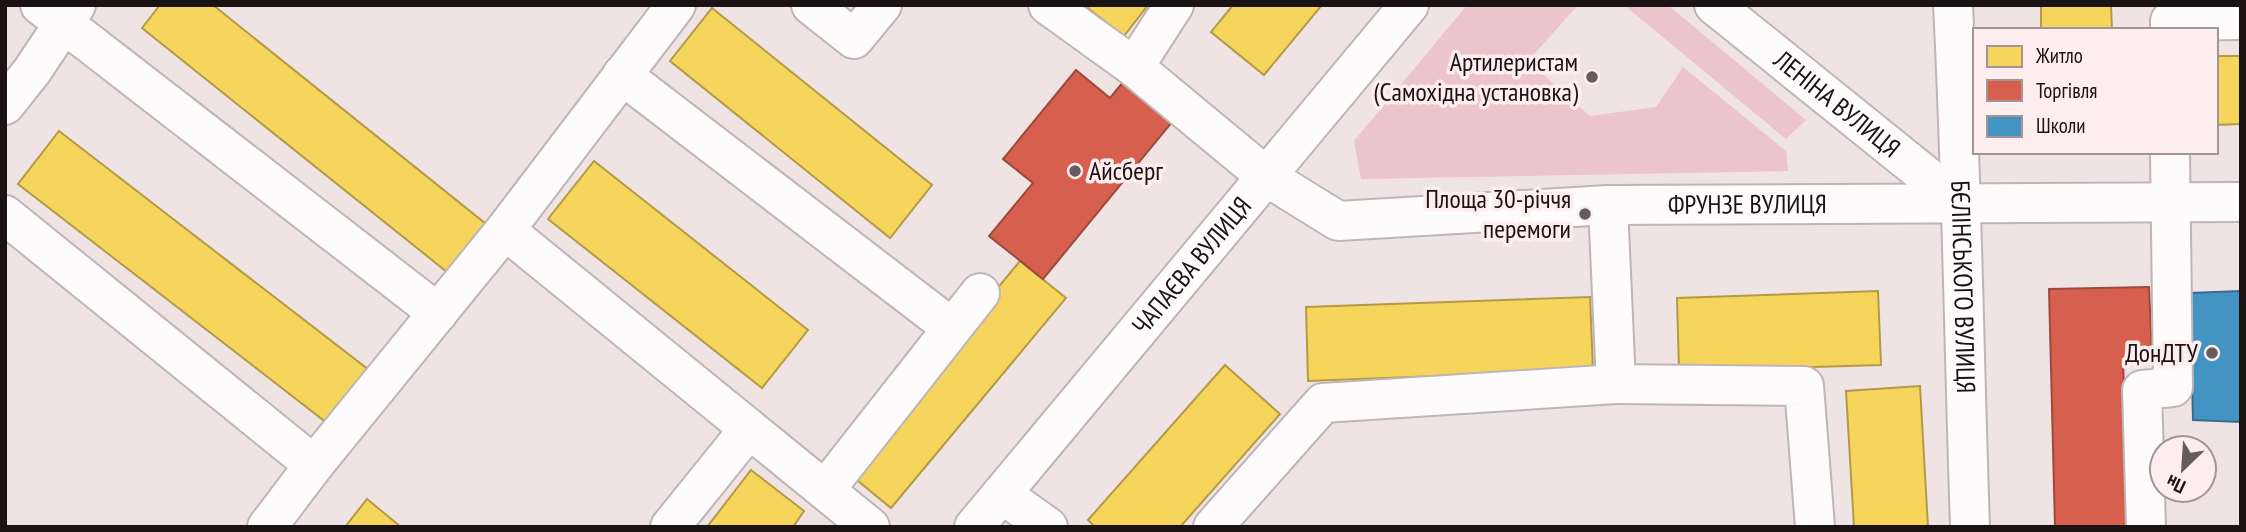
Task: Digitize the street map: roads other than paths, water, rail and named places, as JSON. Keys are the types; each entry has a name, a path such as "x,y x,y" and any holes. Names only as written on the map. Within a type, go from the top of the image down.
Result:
{"street":[{"path":"811,5 854,38 882,5"},
{"name":"ФРУНЗЕ ВУЛИЦЯ","path":"1048,5 1134,67 1266,177 1338,221 1608,205 2241,202"},
{"path":"1134,67 1174,5"},
{"name":"ЧАПАЄВА ВУЛИЦЯ","path":"974,527 1409,5"},
{"name":"ЛЕНІНА ВУЛИЦЯ","path":"1714,5 1959,203"},
{"name":"БЄЛІНСЬКОГО ВУЛИЦЯ","path":"1953,5 1960,143 1959,203 1970,527"},
{"path":"267,527 505,230 622,75 665,9"},
{"path":"5,105 32,71 60,12 438,313"},
{"path":"2162,19 2241,20"},
{"path":"622,75 952,328"},
{"path":"2146,527 2143,390 2173,387 2170,154"},
{"path":"1608,205 1616,384"},
{"path":"5,215 314,465"},
{"path":"505,230 870,527"},
{"path":"825,490 981,293"},
{"path":"1213,527 1323,403 1616,384 1804,386 1815,527"},
{"path":"670,527 749,429"},
{"path":"1002,494 1048,527"}],"place":[{"name":"Артилеристам (Самохідна установка)","path":"1592,77"},
{"name":"Айсберг","path":"1075,171"},
{"name":"Площа 30-річчя перемоги","path":"1585,214"},
{"name":"ДонДТУ","path":"2212,353"}]}
